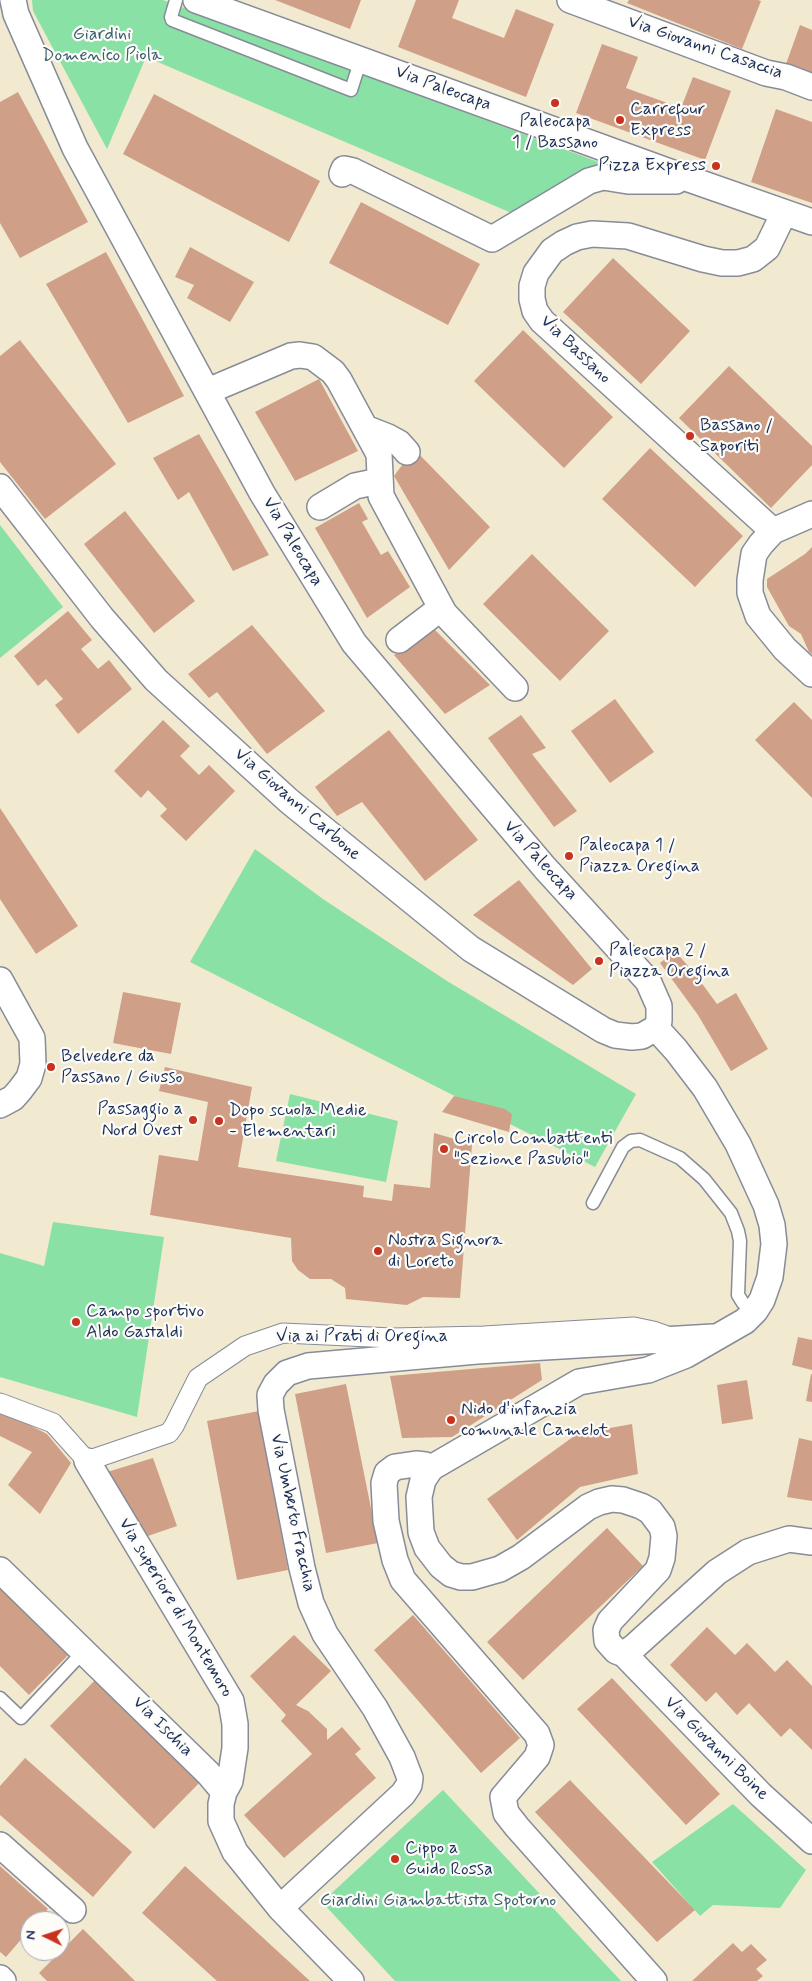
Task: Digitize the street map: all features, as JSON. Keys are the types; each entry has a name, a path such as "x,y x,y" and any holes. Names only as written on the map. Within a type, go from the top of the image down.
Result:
{"street":[{"name":"Via Paleocapa","path":"13,0 16,14 75,148 262,493 354,643 545,868 648,981 659,1006 659,1021 656,1028"},
{"name":"Via Paleocapa","path":"196,0 812,222"},
{"name":"Via Giovanni Casaccia","path":"570,0 766,73 786,77 812,87"},
{"name":"Via Paleocapa","path":"342,174 344,170 354,170 501,245 589,181 603,177 628,181 658,182 689,179"},
{"name":"Via Bassano","path":"773,531 542,321 535,311 532,299 532,286 536,273 552,251 577,237 592,234 628,236 722,263 738,263 753,259 767,248 784,212"},
{"path":"208,391 291,356 306,356 319,361 333,372 378,454 381,496 441,608 514,688"},
{"path":"365,428 394,440 407,452"},
{"path":"320,507 355,486 379,481"},
{"name":"Via Giovanni Carbone","path":"0,487 102,618 156,680 296,807 471,950 603,1030 615,1035 632,1037 642,1036 656,1028"},
{"path":"812,514 773,531 754,554 750,580 750,593 758,616 785,648 812,674"},
{"path":"399,640 441,608"},
{"path":"0,980 32,1038 33,1064 29,1078 13,1098 0,1105"},
{"path":"654,1981 517,1828 506,1813 503,1797 537,1757 540,1745 537,1734 403,1580 395,1560 386,1521 384,1483 387,1473 396,1467 416,1464 431,1468 578,1382 648,1370 686,1354 739,1324 756,1311 765,1292 772,1262 773,1235 766,1205 738,1144 705,1088 676,1050 656,1028"},
{"name":"Via ai Prati di Oregina","path":"87,1461 169,1433 198,1378 244,1346 283,1333 392,1338 484,1336 634,1327 653,1330 673,1339"},
{"name":"Via Umberto Fracchia","path":"280,1908 403,1794 409,1785 410,1778 402,1756 375,1708 325,1634 311,1603 302,1568 271,1410 270,1395 276,1384 287,1373 308,1366 477,1351 718,1336"},
{"path":"0,1403 53,1423 87,1461"},
{"name":"Via superiore di Montemoro","path":"87,1461 231,1701 235,1724 235,1748 230,1781 224,1792"},
{"name":"Via Giovanni Boine","path":"431,1468 423,1480 419,1497 421,1532 427,1548 440,1566 451,1574 462,1577 484,1574 500,1569 521,1557 588,1507 599,1502 612,1499 623,1500 642,1506 650,1512 662,1527 664,1536 662,1558 658,1570 614,1616 606,1630 607,1641 616,1651 624,1654 761,1795 812,1841"},
{"path":"624,1654 716,1572 748,1552 789,1538 812,1542"},
{"name":"Via Ischia","path":"0,1570 176,1740 224,1792"},
{"path":"224,1792 221,1804 222,1820 235,1852 280,1908 351,1981"},
{"path":"0,1846 73,1910"},
{"path":"0,1978 3,1981"}],"lane":[{"path":"176,0 170,17 172,20 350,90 361,59"},
{"path":"593,1203 623,1147 631,1141 640,1140 680,1158 704,1179 731,1213 740,1241 738,1295 743,1303 756,1311"},
{"path":"0,1698 21,1718 84,1651"},
{"path":"0,1830 25,1854 28,1862 28,1871"}],"green space":[{"name":"Giardini Domenico Piola","path":"32,0 163,0 601,163 521,217 146,57 107,149 33,11"},
{"path":"0,525 63,607 0,658"},
{"path":"255,849 323,899 447,981 636,1094 595,1167 190,962"},
{"path":"290,1094 398,1121 386,1182 276,1161"},
{"name":"Campo sportivo Aldo Gastaldi","path":"53,1222 164,1237 137,1417 0,1377 0,1253 44,1266"},
{"name":"Giardini Giambattista Spotorno","path":"443,1790 621,1981 395,1981 322,1902"},
{"path":"733,1804 806,1870 780,1908 713,1905 700,1916 652,1862"}],"building":[{"path":"275,0 361,0 350,29"},
{"path":"416,0 459,0 452,18 504,38 516,9 554,24 526,97 398,47"},
{"path":"629,0 761,1 742,49 627,3"},
{"path":"800,25 812,30 812,74 786,64"},
{"path":"602,44 638,57 626,88 681,108 693,77 731,91 705,160 576,113"},
{"path":"18,92 88,222 20,258 0,223 0,102"},
{"path":"154,94 320,181 289,242 123,154"},
{"path":"776,109 812,122 812,203 751,182"},
{"path":"361,202 480,264 448,325 329,263"},
{"path":"190,247 254,282 230,322 187,298 194,285 175,277"},
{"path":"106,252 184,396 128,423 46,284"},
{"path":"613,258 690,331 641,384 563,312"},
{"path":"523,330 613,417 564,468 474,381"},
{"path":"20,340 116,464 45,519 0,462 0,356"},
{"path":"729,366 812,446 812,465 771,508 679,418"},
{"path":"319,379 358,451 295,481 255,412"},
{"path":"199,434 269,555 233,571 189,492 178,500 153,458"},
{"path":"650,448 743,536 695,587 602,499"},
{"path":"414,449 490,527 449,570 394,476"},
{"path":"359,503 368,519 362,522 381,555 388,551 410,587 367,618 315,528"},
{"path":"125,511 195,601 154,633 84,544"},
{"path":"812,547 812,654 809,652 801,634 789,626 767,587 767,579 805,554"},
{"path":"532,554 609,631 560,681 483,604"},
{"path":"68,611 92,640 81,649 98,669 109,660 132,689 78,734 55,705 63,699 46,679 38,686 14,656"},
{"path":"252,625 325,711 267,754 217,692 209,698 188,674"},
{"path":"431,626 490,685 445,714 394,655"},
{"path":"615,699 654,752 610,783 571,731"},
{"path":"794,702 812,720 812,798 755,740"},
{"path":"521,715 546,748 532,754 577,811 554,827 488,738"},
{"path":"163,720 190,746 180,756 199,775 209,765 235,791 186,841 160,816 167,809 148,790 141,798 114,771"},
{"path":"389,730 478,840 425,881 362,802 337,816 315,787"},
{"path":"0,808 78,926 36,954 0,899"},
{"path":"519,880 592,969 573,985 473,915"},
{"path":"675,951 717,1004 736,993 768,1049 731,1071 698,1015 660,963"},
{"path":"123,992 181,1003 171,1054 113,1043"},
{"path":"165,1067 252,1087 238,1167 364,1186 363,1197 392,1201 394,1184 430,1188 434,1133 472,1144 460,1298 423,1297 407,1305 346,1299 345,1288 331,1279 310,1279 298,1270 292,1261 291,1238 150,1215 159,1155 198,1161 208,1102 159,1091"},
{"path":"454,1096 505,1109 512,1114 509,1132 442,1112"},
{"path":"798,1337 812,1340 812,1370 792,1365"},
{"path":"540,1363 542,1380 452,1437 402,1438 390,1376"},
{"path":"812,1374 812,1402 806,1401"},
{"path":"747,1380 753,1419 722,1424 717,1385"},
{"path":"346,1384 378,1543 326,1553 295,1394"},
{"path":"0,1410 47,1434 71,1463 40,1514 8,1485 32,1452 0,1436"},
{"path":"259,1411 288,1570 237,1580 207,1421"},
{"path":"632,1424 638,1474 580,1487 517,1540 487,1499 577,1434"},
{"path":"799,1438 812,1441 812,1501 787,1497"},
{"path":"153,1458 177,1526 142,1538 104,1473"},
{"path":"607,1528 643,1566 523,1680 487,1642"},
{"path":"0,1574 75,1648 29,1695 0,1666"},
{"path":"413,1615 520,1738 481,1773 374,1650"},
{"path":"707,1627 735,1655 747,1643 775,1672 787,1660 812,1686 812,1750 790,1728 781,1737 749,1703 737,1715 716,1692 706,1702 670,1665"},
{"path":"294,1635 331,1671 296,1705 308,1711 327,1729 327,1740 342,1727 361,1749 355,1754 376,1778 284,1858 244,1815 312,1754 281,1721 286,1715 250,1676"},
{"path":"102,1673 206,1776 154,1829 50,1726"},
{"path":"612,1678 720,1794 686,1825 577,1709"},
{"path":"25,1758 132,1852 93,1897 0,1815 0,1786"},
{"path":"570,1780 695,1910 657,1942 535,1812"},
{"path":"0,1866 48,1909 46,1911 20,1911 20,1941 6,1957 0,1952"},
{"path":"185,1866 310,1981 217,1981 142,1913"},
{"path":"83,1929 135,1981 47,1981 39,1973 51,1961 70,1961 70,1942"},
{"path":"733,1943 742,1952 751,1944 767,1960 756,1969 763,1976 757,1981 692,1981"}],"place":[{"name":"Paleocapa 1 / Bassano","path":"555,103"},
{"name":"Carrefour Express","path":"620,120"},
{"name":"Pizza Express","path":"716,166"},
{"name":"Bassano / Saporiti","path":"690,436"},
{"name":"Paleocapa 1 / Piazza Oregina","path":"569,856"},
{"name":"Paleocapa 2 / Piazza Oregina","path":"599,961"},
{"name":"Belvedere da Passano / Giusso","path":"51,1067"},
{"name":"Passaggio a Nord Ovest","path":"193,1120"},
{"name":"Dopo scuola Medie - Elementari","path":"219,1121"},
{"name":"Circolo Combattenti \"Sezione Pasubio\"","path":"444,1149"},
{"name":"Nostra Signora di Loreto","path":"378,1251"},
{"name":"Campo sportivo Aldo Gastaldi","path":"76,1322"},
{"name":"Nido d'infanzia comunale Camelot","path":"451,1420"},
{"name":"Cippo a Guido Rossa","path":"395,1859"}]}
